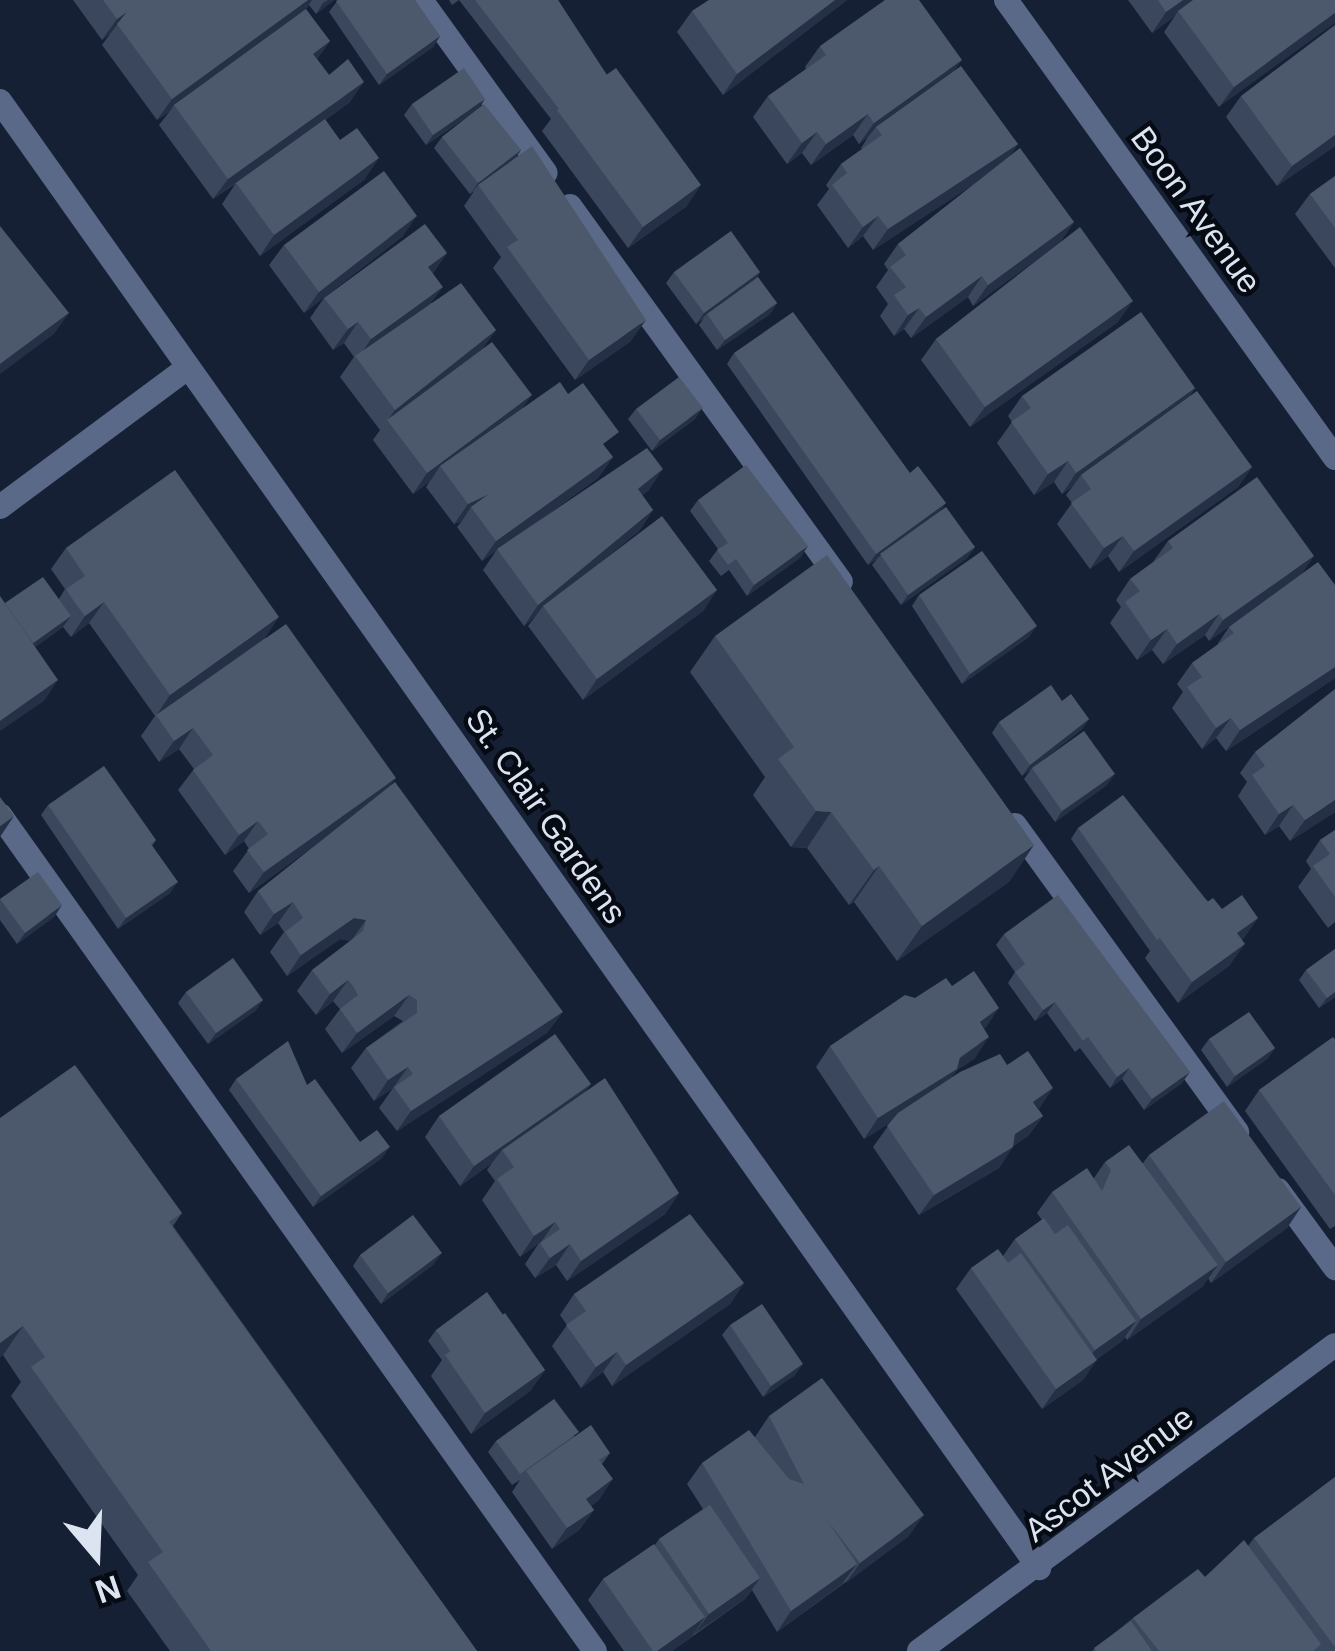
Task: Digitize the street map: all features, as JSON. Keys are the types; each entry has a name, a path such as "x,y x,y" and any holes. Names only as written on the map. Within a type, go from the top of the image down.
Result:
{"street":[{"path":"421,0 850,596"},
{"name":"Boon Avenue","path":"1006,0 1335,458"},
{"name":"St. Clair Gardens","path":"0,101 1039,1568"},
{"path":"0,507 187,368"},
{"path":"1003,807 1335,1268"},
{"path":"0,814 595,1651"},
{"name":"Ascot Avenue","path":"919,1651 1039,1568 1335,1346"}],"building":[{"path":"103,0 308,0 172,99 117,24 127,12 117,19"},
{"path":"338,0 415,0 440,36 387,74"},
{"path":"475,0 558,0 607,75 559,109"},
{"path":"709,0 835,0 737,74 692,11"},
{"path":"885,0 919,0 962,60 874,123 868,114 826,144 817,132 802,143 768,96 826,55 820,46"},
{"path":"1158,0 1183,0 1166,12"},
{"path":"1193,0 1335,0 1335,13 1234,87 1178,11"},
{"path":"306,9 330,41 313,54 329,75 348,59 364,82 228,179 174,105"},
{"path":"1335,25 1335,135 1292,166 1241,96"},
{"path":"961,66 1018,144 888,229 878,216 863,227 832,185 847,173 841,164 882,135 876,127"},
{"path":"464,68 485,99 433,135 412,104"},
{"path":"616,68 701,185 643,227 557,110"},
{"path":"484,104 521,150 478,183 442,137"},
{"path":"325,119 340,140 357,128 379,158 274,235 236,183"},
{"path":"532,146 646,320 589,360 507,247 518,240 478,185"},
{"path":"1020,148 1074,222 988,285 982,276 926,317 919,308 908,315 894,295 906,287 890,267 906,255 898,244"},
{"path":"384,171 417,216 319,292 284,245"},
{"path":"1335,176 1335,228 1310,194"},
{"path":"425,224 447,253 428,267 443,287 371,339 358,322 348,329 324,298"},
{"path":"0,226 69,313 0,364"},
{"path":"1080,227 1133,301 985,407 936,339"},
{"path":"731,231 760,272 704,313 674,272"},
{"path":"758,277 777,303 725,340 707,314"},
{"path":"461,283 496,330 395,410 355,356"},
{"path":"793,312 910,473 918,466 946,503 876,554 734,353"},
{"path":"1141,312 1195,388 1076,473 1068,461 1048,474 1011,422 1031,408 1022,396"},
{"path":"492,342 532,395 427,473 387,420"},
{"path":"679,377 703,408 660,440 636,409"},
{"path":"560,382 568,394 583,383 619,432 603,444 613,457 496,541 471,507 489,494 468,504 440,466"},
{"path":"1197,391 1252,467 1134,551 1123,536 1104,548 1071,503 1091,489 1081,475"},
{"path":"647,448 663,469 638,489 653,510 538,605 497,549"},
{"path":"746,465 808,546 754,585 736,559 728,565 717,550 728,543 698,500"},
{"path":"175,470 279,617 170,695 104,602 85,616 75,603 66,589 85,576 66,548"},
{"path":"1257,477 1314,556 1223,620 1219,614 1177,644 1167,629 1151,640 1125,602 1140,591 1130,579 1173,548 1168,541"},
{"path":"946,507 975,547 908,595 880,554"},
{"path":"662,516 717,590 597,679 543,606"},
{"path":"982,551 1037,626 970,674 919,595"},
{"path":"827,555 1034,845 922,926 879,866 874,870 831,812 816,811 778,759 794,747 715,636"},
{"path":"1318,562 1335,585 1335,667 1240,730 1231,718 1216,728 1187,687 1202,677 1192,663 1234,633 1229,627"},
{"path":"43,577 71,616 33,643 5,603"},
{"path":"0,596 58,680 0,721"},
{"path":"286,624 396,778 264,872 247,850 268,834 258,821 239,835 193,770 213,755 193,728 174,741 156,715"},
{"path":"1051,685 1062,701 1071,694 1089,719 1030,765 999,722"},
{"path":"1335,689 1335,800 1305,820 1293,805 1279,814 1252,775 1265,766 1255,752"},
{"path":"1084,731 1115,774 1062,811 1032,768"},
{"path":"104,766 156,840 151,844 178,882 126,918 48,805"},
{"path":"395,782 563,1012 411,1111 394,1087 413,1074 408,1067 388,1080 366,1048 417,1013 417,1000 409,995 357,1033 340,1009 358,995 353,986 348,980 330,994 312,970 363,931 366,920 354,918 301,955 285,932 303,918 293,902 274,914 258,891"},
{"path":"1123,795 1208,902 1157,940 1078,828"},
{"path":"0,797 14,816 0,826"},
{"path":"1335,830 1335,897 1313,866 1330,854 1320,840"},
{"path":"38,872 62,905 25,933 0,899"},
{"path":"1058,895 1190,1072 1152,1099 1129,1068 1117,1077 1055,1002 1043,1010 1015,972 1025,964 1004,934"},
{"path":"1242,895 1258,918 1237,933 1245,944 1192,982 1159,937 1213,898 1222,909"},
{"path":"1335,949 1335,992 1327,998 1306,970"},
{"path":"233,958 263,1000 216,1033 186,992"},
{"path":"974,971 999,1008 980,1022 989,1037 960,1057 957,1069 878,1118 830,1046 905,995 915,998 946,978 952,986"},
{"path":"1249,1012 1275,1048 1235,1076 1209,1039"},
{"path":"555,1034 591,1084 474,1166 439,1116"},
{"path":"1333,1037 1335,1040 1335,1195 1259,1090"},
{"path":"288,1041 307,1085 315,1079 360,1142 377,1130 390,1147 321,1196 236,1079"},
{"path":"1028,1051 1053,1088 1033,1102 1043,1116 1015,1134 1013,1147 934,1195 887,1126 898,1113 960,1072 1000,1054 1007,1065"},
{"path":"75,1065 182,1213 169,1222 477,1651 211,1651 148,1562 163,1552 31,1367 45,1357 23,1326 0,1343 0,1118"},
{"path":"605,1078 679,1193 581,1261 570,1244 550,1258 540,1243 560,1229 555,1222 534,1236 497,1179 514,1167 502,1150"},
{"path":"1224,1101 1301,1207 1226,1262 1149,1155"},
{"path":"1129,1145 1218,1265 1141,1319 1052,1192 1087,1168 1102,1191 1111,1170 1105,1162"},
{"path":"690,1214 744,1283 626,1365 617,1352 596,1367 566,1325 586,1311 574,1294"},
{"path":"413,1215 442,1253 388,1293 360,1255"},
{"path":"1044,1218 1055,1234 1068,1225 1136,1321 1095,1350 1015,1239"},
{"path":"998,1249 1008,1263 1021,1253 1097,1360 1056,1389 971,1268"},
{"path":"487,1292 503,1315 451,1352 436,1330"},
{"path":"762,1304 803,1364 771,1386 730,1325"},
{"path":"505,1313 545,1370 485,1413 445,1355"},
{"path":"822,1378 924,1515 860,1563 827,1520 857,1564 791,1611 702,1463 749,1430 789,1479 804,1484 769,1416"},
{"path":"554,1399 579,1432 520,1474 496,1441"},
{"path":"591,1425 610,1453 599,1460 613,1479 586,1499 594,1510 567,1528 526,1471"},
{"path":"1335,1477 1335,1647 1254,1538"},
{"path":"710,1505 760,1578 709,1614 659,1539"},
{"path":"1244,1540 1321,1644 1313,1651 1159,1651 1133,1618 1198,1569 1205,1577"},
{"path":"654,1544 705,1617 657,1651 603,1579"},
{"path":"1131,1621 1152,1651 1096,1651 1094,1648"}]}
